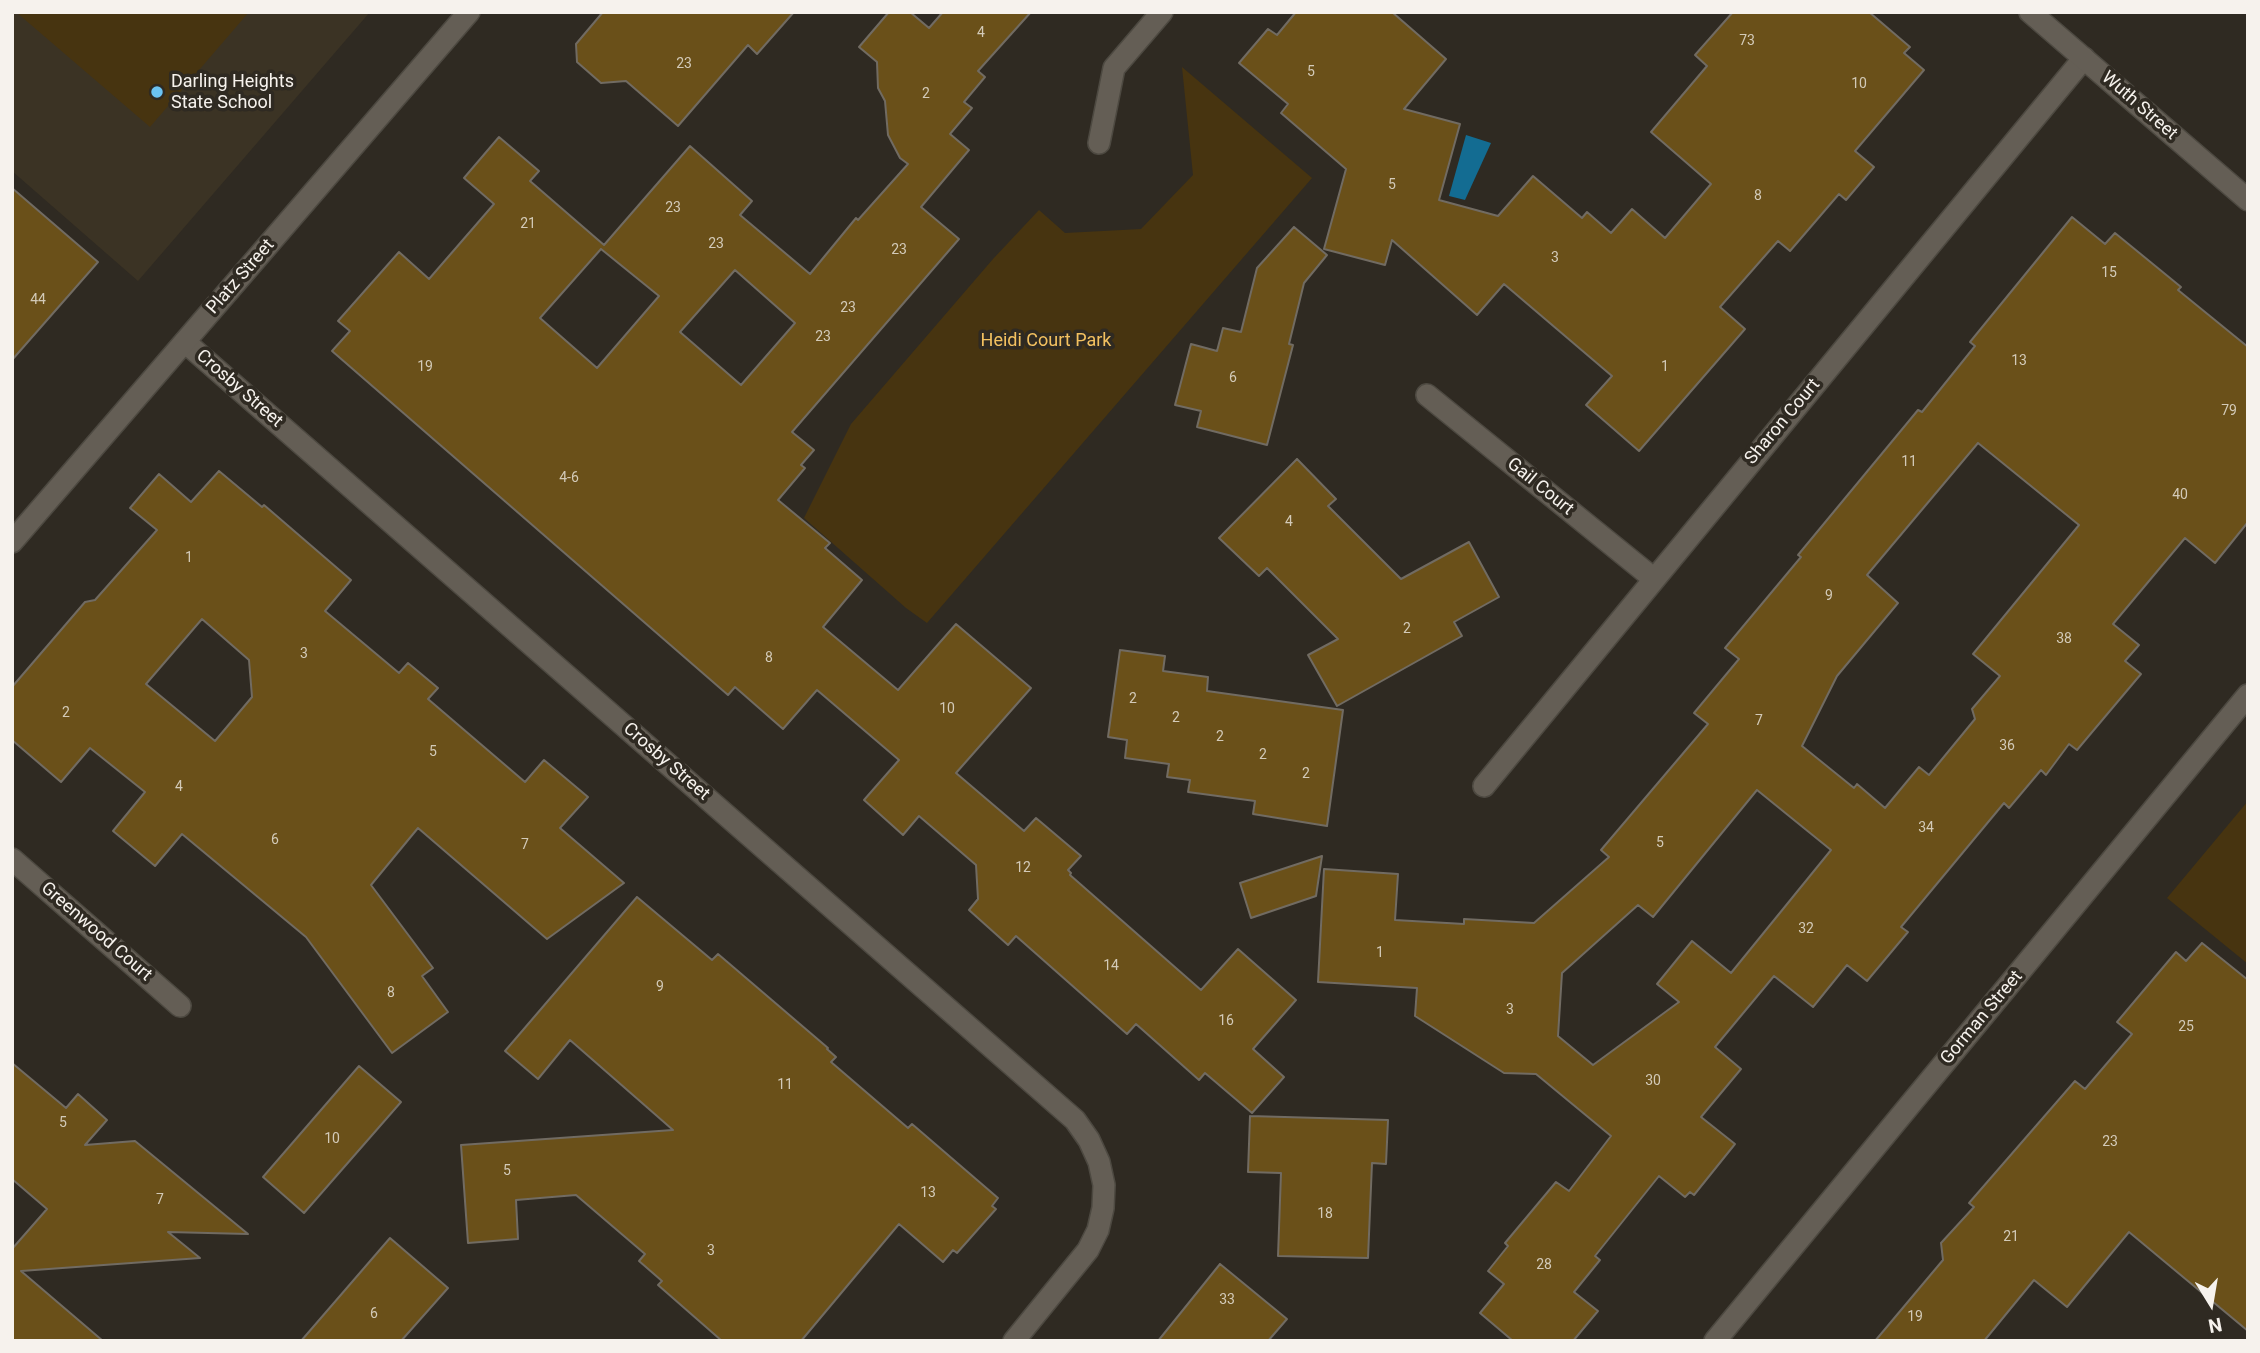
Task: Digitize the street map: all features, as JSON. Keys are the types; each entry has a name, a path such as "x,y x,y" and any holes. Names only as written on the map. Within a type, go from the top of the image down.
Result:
{"street":[{"name":"Platz Street","path":"12,542 469,12"},
{"path":"1099,143 1114,68 1162,12"},
{"name":"Wuth Street","path":"2030,12 2248,200"},
{"name":"Sharon Court","path":"1484,786 2084,58"},
{"name":"Crosby Street","path":"185,342 1075,1120 1090,1140 1104,1185 1098,1230 1088,1250 1014,1341"},
{"name":"Gail Court","path":"1427,395 1654,579"},
{"name":"Gorman Street","path":"1715,1341 2248,695"},
{"name":"Greenwood Court","path":"12,859 180,1006"}],"shaded area":[{"name":"Darling Heights State School","path":"12,12 370,12 138,281 12,171"}],"green space":[{"path":"16,12 249,12 150,127"},
{"name":"Heidi Court Park","path":"1182,67 1312,178 927,623 906,608 804,518 851,424 993,259 1039,210 1065,233 1141,229 1193,175"},
{"path":"2248,801 2248,964 2167,898"}],"water":[{"path":"1466,135 1491,143 1465,200 1449,196"}],"building":[{"path":"603,12 794,12 757,54 748,45 678,126 626,81 601,83 577,62 576,44"},
{"path":"889,12 910,12 929,28 943,12 1031,12 978,71 985,77 964,102 972,108 950,134 969,150 921,207 959,239 792,432 814,450 801,465 805,468 778,500 830,543 825,548 862,580 823,627 898,690 956,624 1031,688 956,773 1024,831 1036,818 1081,856 1068,870 1070,875 1201,990 1238,949 1296,1000 1253,1049 1284,1077 1252,1113 1205,1073 1199,1080 1136,1024 1127,1034 1016,936 1008,945 969,910 978,899 976,865 919,816 903,835 864,800 899,760 817,690 783,729 735,687 728,695 332,351 350,331 338,321 399,252 429,279 494,204 464,178 499,137 539,171 530,181 604,245 690,146 752,201 740,215 810,274 856,218 858,220 908,164 900,158 888,135 885,101 878,88 877,62 859,47","holes":["601,249 659,296 597,368 540,318","735,270 795,323 741,385 680,332"]},
{"path":"1296,12 1392,12 1446,59 1404,109 1460,124 1439,200 1498,216 1533,176 1582,218 1587,212 1611,233 1632,209 1665,238 1711,184 1651,132 1707,66 1695,55 1733,12 1869,12 1910,47 1904,53 1924,70 1855,151 1874,167 1846,200 1839,194 1790,251 1778,241 1720,307 1745,329 1639,451 1586,405 1612,376 1504,284 1477,315 1392,240 1385,265 1324,249 1346,169 1281,113 1288,104 1239,63 1268,29 1277,35"},
{"path":"12,188 98,262 12,360"},
{"path":"2072,217 2105,244 2115,233 2181,287 2178,290 2248,347 2248,522 2215,563 2185,538 2113,624 2139,645 2125,661 2141,674 2077,750 2069,744 2046,775 2041,770 2009,808 2004,803 1901,927 1908,932 1867,981 1847,965 1813,1007 1774,976 1715,1047 1741,1069 1701,1117 1735,1144 1694,1195 1690,1192 1685,1197 1659,1176 1595,1256 1600,1260 1574,1292 1598,1311 1573,1341 1513,1341 1480,1313 1504,1284 1488,1271 1508,1246 1505,1243 1556,1182 1569,1191 1611,1136 1536,1074 1504,1073 1415,1016 1417,988 1318,982 1324,869 1398,874 1395,920 1464,924 1464,919 1534,923 1609,857 1601,850 1708,724 1694,713 1739,659 1725,648 1918,410 1922,412 1975,346 1970,342","holes":["1978,443 2079,525 1973,654 2000,676 1972,709 1975,719 1929,775 1919,767 1885,808 1857,784 1854,788 1802,746 1837,676 1898,603 1867,575","1757,790 1831,850 1731,973 1692,941 1657,984 1679,1002 1593,1065 1558,1036 1562,973 1638,905 1653,917"]},
{"path":"1294,227 1327,255 1304,283 1289,344 1293,345 1267,445 1197,427 1201,411 1175,405 1191,344 1217,351 1223,328 1241,332 1257,268"},
{"path":"1297,459 1336,499 1328,506 1401,579 1469,542 1499,597 1454,622 1462,636 1337,706 1308,655 1338,639 1267,568 1259,576 1219,538"},
{"path":"219,471 262,507 264,505 351,580 325,611 399,673 408,663 438,688 428,699 525,782 544,760 588,797 560,828 624,883 547,939 418,828 371,885 433,968 422,976 448,1012 392,1053 306,937 182,834 155,866 113,831 145,792 90,748 61,782 12,740 12,687 85,602 95,600 157,530 130,508 159,474 191,502","holes":["202,619 249,660 252,697 215,741 146,684"]},
{"path":"1120,650 1165,656 1163,671 1208,677 1207,691 1343,710 1327,826 1253,814 1255,801 1188,792 1190,780 1167,777 1169,764 1125,758 1127,740 1108,737"},
{"path":"1322,856 1316,896 1251,918 1240,883"},
{"path":"637,897 712,960 718,954 828,1048 836,1057 831,1062 908,1128 912,1124 998,1198 992,1206 996,1209 957,1253 953,1250 943,1262 899,1224 801,1341 722,1341 658,1285 662,1281 639,1261 645,1254 576,1195 516,1200 518,1239 468,1243 461,1145 673,1130 570,1040 538,1079 505,1051"},
{"path":"2202,943 2248,980 2248,1331 2129,1232 2067,1307 2034,1280 1984,1341 1875,1341 1943,1260 1941,1243 1974,1207 1969,1203 2075,1081 2085,1089 2132,1034 2117,1022 2176,952 2186,961"},
{"path":"12,1063 66,1108 78,1094 107,1120 85,1145 135,1141 248,1234 168,1232 200,1258 21,1271 103,1341 12,1341 12,1249 47,1209 12,1179"},
{"path":"359,1066 401,1102 304,1213 263,1177"},
{"path":"1250,1116 1388,1120 1386,1164 1372,1163 1368,1258 1278,1256 1281,1173 1248,1172"},
{"path":"390,1238 448,1288 401,1341 301,1341"},
{"path":"1220,1264 1287,1319 1268,1341 1158,1341"}],"place":[{"name":"Darling Heights State School","path":"157,92"}]}
